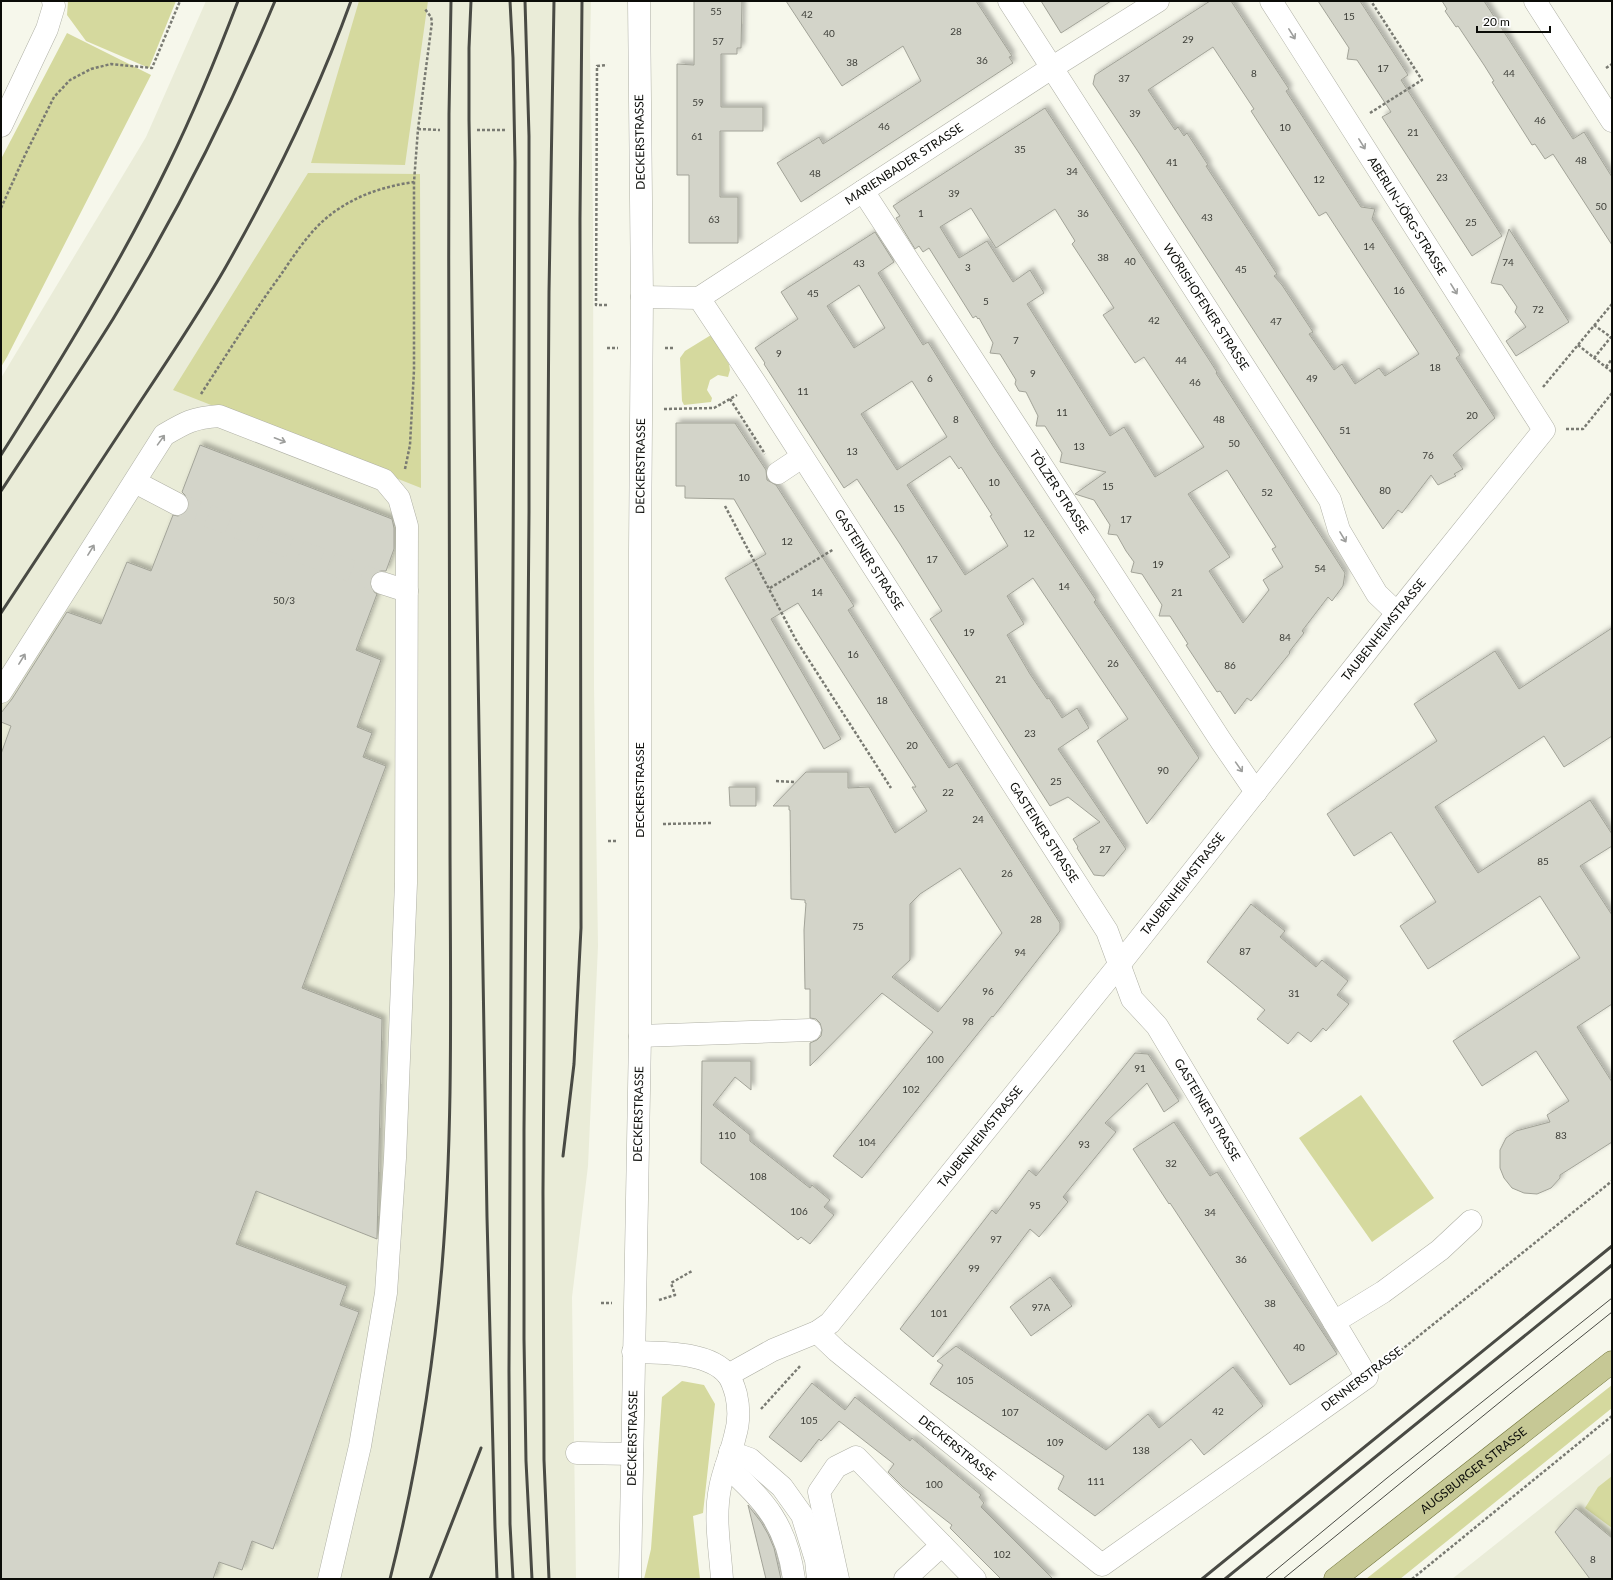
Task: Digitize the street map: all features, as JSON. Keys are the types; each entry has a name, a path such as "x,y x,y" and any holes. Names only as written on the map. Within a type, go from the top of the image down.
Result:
{"main road":[{"name":"AUGSBURGER STRASSE","path":"1335,1579 1612,1362"}],"street":[{"path":"1,126 48,29 54,6 53,1"},
{"name":"DECKERSTRASSE","path":"630,1579 640,1036 642,297 639,1"},
{"name":"WÖRISHOFENER STRASSE","path":"1009,1 1053,67 1330,500 1339,530 1377,594 1397,613"},
{"name":"MARIENBADER STRASSE","path":"699,298 1053,67 1158,1"},
{"name":"ABERLIN-JÖRG-STRASSE","path":"1271,1 1544,430"},
{"path":"1535,1 1612,121"},
{"name":"TÖLZER STRASSE","path":"863,191 1221,741 1256,792"},
{"path":"642,297 699,298"},
{"name":"GASTEINER STRASSE","path":"699,298 756,384 853,538 1107,931 1132,999 1157,1026 1367,1377"},
{"path":"1,692 164,435 181,425 198,418 219,416 384,480 399,498 407,526 406,883 395,1158 386,1293 360,1446 329,1579"},
{"name":"TAUBENHEIMSTRASSE","path":"817,1332 830,1323 1119,965 1397,613 1544,430"},
{"path":"778,473 802,457"},
{"path":"134,482 177,504"},
{"path":"382,583 407,591"},
{"path":"640,1036 810,1030"},
{"path":"1334,1322 1390,1287 1440,1250 1471,1221"},
{"path":"728,1375 773,1350 817,1332"},
{"name":"DECKERSTRASSE","path":"817,1332 843,1356 1102,1565"},
{"path":"633,1352 672,1354 706,1360 718,1366 728,1375 733,1385 737,1399 738,1413 731,1451 720,1488 717,1509 722,1579"},
{"name":"DENNERSTRASSE","path":"1102,1565 1367,1377"},
{"path":"731,1451 750,1487 769,1509 781,1530 792,1566 794,1579"},
{"path":"731,1451 750,1459 782,1487 802,1515 816,1560 818,1579"},
{"path":"576,1453 632,1454"},
{"path":"838,1579 819,1492 836,1467 856,1456 975,1579"},
{"path":"906,1579 942,1545"}],"path":[{"path":"1,208 54,97 70,80 91,69 111,64 152,68 180,1"},
{"path":"1350,125 1422,80 1371,1"},
{"path":"399,498 410,445 414,370 414,182 418,129 432,22 431,17 425,9"},
{"path":"606,305 596,305 596,131 597,66 607,65"},
{"path":"418,129 440,130"},
{"path":"477,130 506,130"},
{"path":"181,425 252,316 303,244 320,223 340,208 367,194 392,186 414,182"},
{"path":"1540,391 1612,304"},
{"path":"1594,325 1612,338 1594,358"},
{"path":"1578,346 1612,372"},
{"path":"1606,367 1612,359"},
{"path":"641,410 714,408 756,384"},
{"path":"1544,430 1583,429 1612,393"},
{"path":"730,399 778,473"},
{"path":"725,506 770,588 796,640 891,788"},
{"path":"770,588 853,538"},
{"path":"776,781 796,782"},
{"path":"640,825 711,823"},
{"name":"DENNERSTRASSE","path":"1367,1377 1612,1181"},
{"path":"731,1451 809,1356 817,1332"},
{"path":"1412,1579 1612,1416"}],"shaded area":[{"path":"206,1 591,1 590,51 593,219 594,687 598,946 588,1166 572,1297 576,1579 1,1579 1,378 146,137"},
{"path":"1612,1452 1612,1579 1452,1579"}],"green space":[{"path":"68,1 176,1 149,68 86,41 67,15"},
{"path":"359,1 428,1 405,165 311,163"},
{"path":"67,33 151,75 1,367 1,159"},
{"path":"308,173 420,174 421,488 173,390"},
{"path":"711,335 729,364 730,370 728,377 718,375 710,380 707,390 712,398 711,402 684,405 682,401 680,358 685,351"},
{"path":"1361,1095 1434,1198 1372,1242 1299,1138"},
{"path":"682,1381 704,1385 715,1404 703,1513 693,1516 700,1579 644,1579 651,1549 662,1397"},
{"path":"1612,1385 1612,1408 1400,1579 1366,1579"},
{"path":"1612,1476 1612,1528 1585,1508 1598,1487"}],"building":[{"path":"694,1 742,1 741,48 737,48 737,54 721,54 721,107 763,107 763,131 720,131 720,197 738,197 738,243 689,243 689,175 677,175 677,64 694,65"},
{"path":"786,1 976,1 1012,56 1009,57 1013,63 801,202 777,163 819,137 823,144 921,81 903,46 842,86"},
{"path":"1041,1 1111,1 1061,33"},
{"path":"1210,1 1231,1 1289,89 1286,91 1361,207 1375,209 1372,219 1460,355 1456,358 1495,418 1453,455 1463,469 1454,474 1456,476 1438,485 1431,475 1402,513 1398,510 1383,529 1093,84 1095,75","holes":["1213,47 1254,109 1251,111 1319,216 1326,212 1419,354 1385,376 1379,368 1355,384 1342,364 1334,370 1309,334 1313,332 1282,285 1274,276 1277,274 1206,166 1208,165 1187,133 1184,136 1178,127 1175,130 1148,90"]},
{"path":"1318,1 1360,1 1408,75 1401,80 1502,236 1472,256 1382,117 1391,112 1357,60 1347,59 1349,48"},
{"path":"1442,1 1484,1 1573,139 1584,132 1612,177 1612,245 1553,154 1545,159 1535,144 1532,145 1492,82 1494,81 1484,65 1458,26 1456,27 1445,11 1447,9"},
{"path":"1045,108 1208,358 1217,372 1216,373 1345,573 1343,586 1332,601 1328,597 1302,631 1304,633 1289,652 1290,653 1251,701 1247,698 1235,714 1220,691 1217,692 1186,645 1188,644 1170,616 1159,616 1162,605 1142,574 1131,572 1134,562 1117,535 1108,534 1110,525 1094,500 1075,494 1106,472 1060,462 1062,453 1045,426 1036,426 1038,416 1026,392 1019,391 1015,384 1016,380 1000,354 990,353 993,343 979,318 978,319 976,316 973,318 929,248 923,252 919,246 915,249 896,218 900,216 893,206","holes":["971,208 996,248 1055,209 1075,241 1072,244 1114,308 1103,315 1135,363 1144,357 1204,447 1155,477 1124,427 1110,436 1027,304 1044,293 1030,270 1013,282 987,241 959,258 940,227","1227,470 1276,547 1272,549 1283,567 1263,580 1269,590 1243,623 1209,571 1230,557 1188,494"]},
{"path":"1509,229 1569,322 1516,356 1506,341 1526,327 1515,312 1517,307 1502,285 1491,283"},
{"path":"875,232 894,262 878,273 923,345 928,342 993,446 1096,600 1094,602 1199,758 1147,824 1097,741 1128,719 1033,578 1007,596 1024,624 1007,635 1030,674 1047,699 1049,698 1062,718 1077,708 1089,728 1058,749 1126,849 1104,876 1094,875 1073,839 1100,822 1068,797 1050,806 930,619 942,611 900,544 857,479 844,488 755,348 798,319 781,292","holes":["859,285 885,328 854,348 827,306","912,381 947,437 897,470 861,414","950,456 959,469 961,467 992,515 990,516 1008,546 965,575 907,485"]},
{"path":"676,423 735,423 766,470 767,480 776,485 854,606 848,610 949,768 957,763 1060,923 1060,931 993,1017 992,1016 862,1178 833,1156 933,1032 882,993 810,1066 810,1043 817,1040 821,1036 822,1030 820,1023 816,1019 810,1018 810,989 805,989 804,930 806,903 805,900 791,899 789,806 773,806 806,772 848,772 848,788 869,787 895,833 927,811 912,787 916,787 798,603 771,619 841,739 824,749 725,578 766,554 734,499 685,498 685,486 676,486","holes":["960,868 1002,933 938,1012 892,977 910,960 910,904 920,894"]},
{"path":"200,445 392,519 394,528 394,549 386,571 379,571 370,579 370,586 377,594 356,650 381,660 357,727 372,733 363,757 386,766 302,988 382,1019 377,1239 256,1191 236,1244 347,1286 340,1305 359,1312 273,1549 252,1541 242,1570 219,1562 213,1579 1,1579 1,754 11,726 1,722 1,713 12,699 67,612 101,624 127,562 151,571 173,515 183,515 188,509 188,498 182,492"},
{"path":"1612,628 1612,736 1564,767 1544,736 1435,807 1478,873 1590,800 1612,834 1612,846 1580,866 1612,915 1612,1004 1577,1027 1612,1082 1612,1142 1560,1175 1560,1178 1551,1188 1537,1194 1524,1193 1512,1188 1504,1178 1500,1168 1500,1150 1506,1138 1516,1131 1550,1122 1547,1115 1569,1101 1536,1051 1482,1086 1453,1041 1580,958 1540,896 1428,969 1400,926 1436,902 1391,832 1354,856 1327,814 1437,741 1414,704 1495,651 1519,689"},
{"path":"729,787 756,787 756,806 730,806"},
{"path":"1251,904 1285,931 1280,937 1316,967 1322,960 1348,981 1337,995 1349,1004 1326,1031 1323,1028 1311,1042 1298,1032 1288,1044 1257,1019 1265,1010 1207,962"},
{"path":"1135,1053 1148,1054 1179,1101 1164,1112 1147,1083 1105,1123 1116,1132 1063,1197 1068,1202 1039,1237 1030,1229 933,1357 900,1329 992,1210 996,1214 1029,1170 1036,1176"},
{"path":"702,1061 751,1061 751,1090 735,1077 713,1105 750,1135 750,1141 810,1188 812,1185 830,1200 824,1207 834,1215 810,1244 801,1237 798,1240 701,1163"},
{"path":"1174,1122 1210,1176 1217,1172 1337,1354 1290,1385 1133,1149"},
{"path":"1050,1277 1072,1306 1031,1336 1010,1307"},
{"path":"956,1346 1106,1450 1148,1414 1159,1428 1233,1367 1263,1406 1204,1455 1191,1439 1095,1516 1058,1489 1064,1476 930,1384 943,1365 937,1361"},
{"path":"812,1383 845,1410 855,1397 910,1441 912,1438 981,1495 979,1497 984,1503 981,1507 1053,1579 1001,1579 950,1528 952,1525 903,1487 888,1472 894,1464 839,1421 821,1441 819,1439 801,1462 769,1437"},
{"path":"748,1505 768,1534 774,1548 781,1579 766,1579"},
{"path":"1576,1508 1612,1538 1612,1579 1590,1579 1555,1532"}],"tunnel":[{"path":"177,504 382,583"}],"tram line":[{"path":"1265,1579 1387,1478 1612,1298"},
{"path":"1283,1579 1612,1312"}],"railway":[{"path":"1,455 46,384 131,238 179,143 197,103 238,1"},
{"path":"1,491 113,319 158,242 220,123 275,1"},
{"path":"1,613 173,352 224,270 260,205 309,105 351,1"},
{"path":"390,1579 408,1502 422,1424 434,1345 446,1212 450,1103 451,994 449,383 449,114 451,1"},
{"path":"471,1 469,48 469,120 487,1217 497,1579"},
{"path":"510,1 513,58 515,162 509,1371 510,1524 513,1579"},
{"path":"525,1 529,136 529,512 524,1131 524,1339 526,1461 532,1579"},
{"path":"549,1579 544,1460 543,1193 549,292 554,1"},
{"path":"563,1156 574,1064 581,928 580,219 582,1"},
{"path":"1202,1579 1612,1246"},
{"path":"1225,1579 1612,1265"},
{"path":"430,1579 481,1448"}]}
